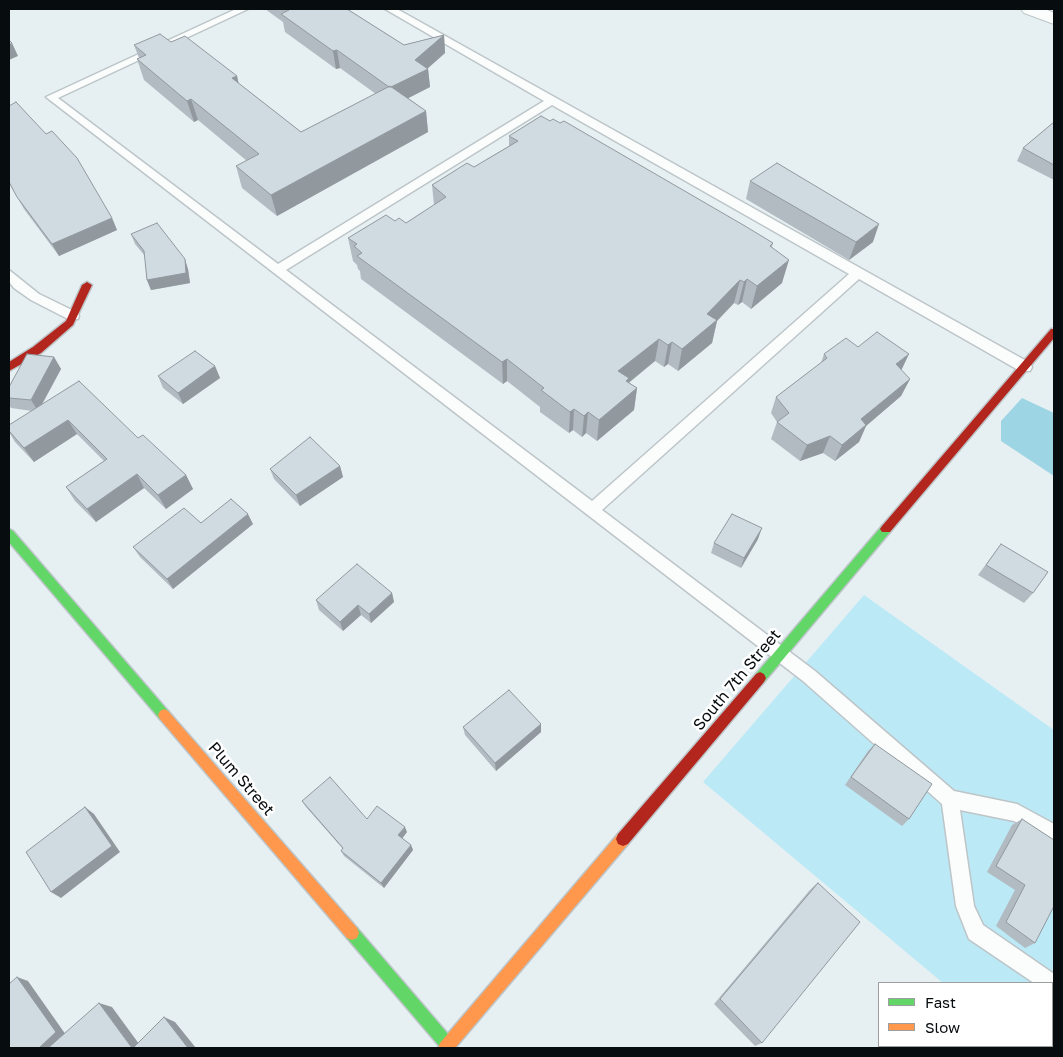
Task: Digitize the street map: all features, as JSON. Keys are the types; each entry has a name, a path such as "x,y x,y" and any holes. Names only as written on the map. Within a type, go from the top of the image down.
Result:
{"street":[{"path":"1030,9 1054,19"},
{"path":"9,367 37,350 70,323 87,285"},
{"name":"South 7th Street","path":"447,1046 1054,332"},
{"name":"Plum Street","path":"9,534 447,1046"}],"lane":[{"path":"243,9 51,97 809,676 864,726 926,776 950,799 1017,813 1054,834"},
{"path":"390,9 1025,367"},
{"path":"277,270 552,100"},
{"path":"591,511 858,273"},
{"path":"9,274 18,285 35,297 73,316"},
{"path":"950,799 965,906 976,932 1049,982"}],"shaded area":[{"path":"1022,398 1054,413 1054,476 1001,441 1001,421"},
{"path":"864,595 1054,730 1054,1048 1018,1047 1053,1047 1053,982 942,982 703,782"}],"building":[{"path":"286,9 347,9 404,45 444,35 415,60 428,69 389,87 337,50 333,51 281,14 289,10"},
{"path":"160,34 171,42 185,36 237,76 232,78 301,132 390,86 426,111 271,195 236,166 259,154 191,99 187,101 137,59 146,55 134,45"},
{"path":"16,102 46,134 52,131 77,158 112,218 52,244 17,197 9,182 9,106"},
{"path":"541,116 550,121 553,119 560,123 564,121 745,226 773,243 770,246 789,260 757,286 747,279 744,282 740,280 707,314 717,320 682,349 672,342 668,345 659,339 618,371 629,378 626,381 637,388 599,420 588,412 584,416 574,409 570,412 541,390 544,388 507,359 502,362 357,256 362,253 354,246 357,244 348,238 386,215 395,221 399,218 406,223 446,197 432,185 467,163 474,167 518,141 509,136"},
{"path":"1054,122 1054,165 1023,148"},
{"path":"777,163 879,224 856,242 750,181"},
{"path":"157,223 185,259 186,273 147,280 144,251 131,234"},
{"path":"877,332 909,354 896,364 910,379 861,419 866,425 842,445 830,436 807,445 777,422 789,413 776,397 827,358 824,354 846,338 858,347"},
{"path":"195,351 215,366 178,393 158,376"},
{"path":"27,354 54,357 31,400 9,398 9,387"},
{"path":"79,381 138,438 143,435 186,475 158,495 137,474 87,509 66,487 107,459 68,420 24,448 9,431 9,425"},
{"path":"310,437 340,466 296,495 270,469"},
{"path":"231,499 248,514 167,579 133,547 184,508 201,523"},
{"path":"732,514 762,528 744,558 714,543"},
{"path":"1001,544 1048,572 1033,593 986,565"},
{"path":"357,564 392,593 369,614 358,605 340,622 316,600"},
{"path":"509,690 541,724 495,763 463,727"},
{"path":"875,744 932,784 909,819 851,777"},
{"path":"330,777 367,819 377,806 405,827 398,835 411,845 381,883 341,851 343,848 302,801"},
{"path":"85,807 112,846 51,892 26,852"},
{"path":"1022,819 1054,840 1054,906 1035,943 1006,922 1025,885 996,866"},
{"path":"818,883 860,922 762,1043 720,999"},
{"path":"17,977 56,1032 39,1048 9,1048 9,984"},
{"path":"99,1003 132,1048 48,1048"},
{"path":"164,1017 188,1048 133,1048"}],"traffic: fast":[{"path":"760,678 886,529"},
{"path":"9,534 164,715"},
{"path":"352,933 448,1045"}],"traffic: slow":[{"path":"164,715 352,933"},
{"path":"445,1048 623,839"}],"traffic: jam":[{"path":"9,367 37,350 70,323 87,285"},
{"path":"886,529 1054,332"},
{"path":"623,839 760,678"}]}
